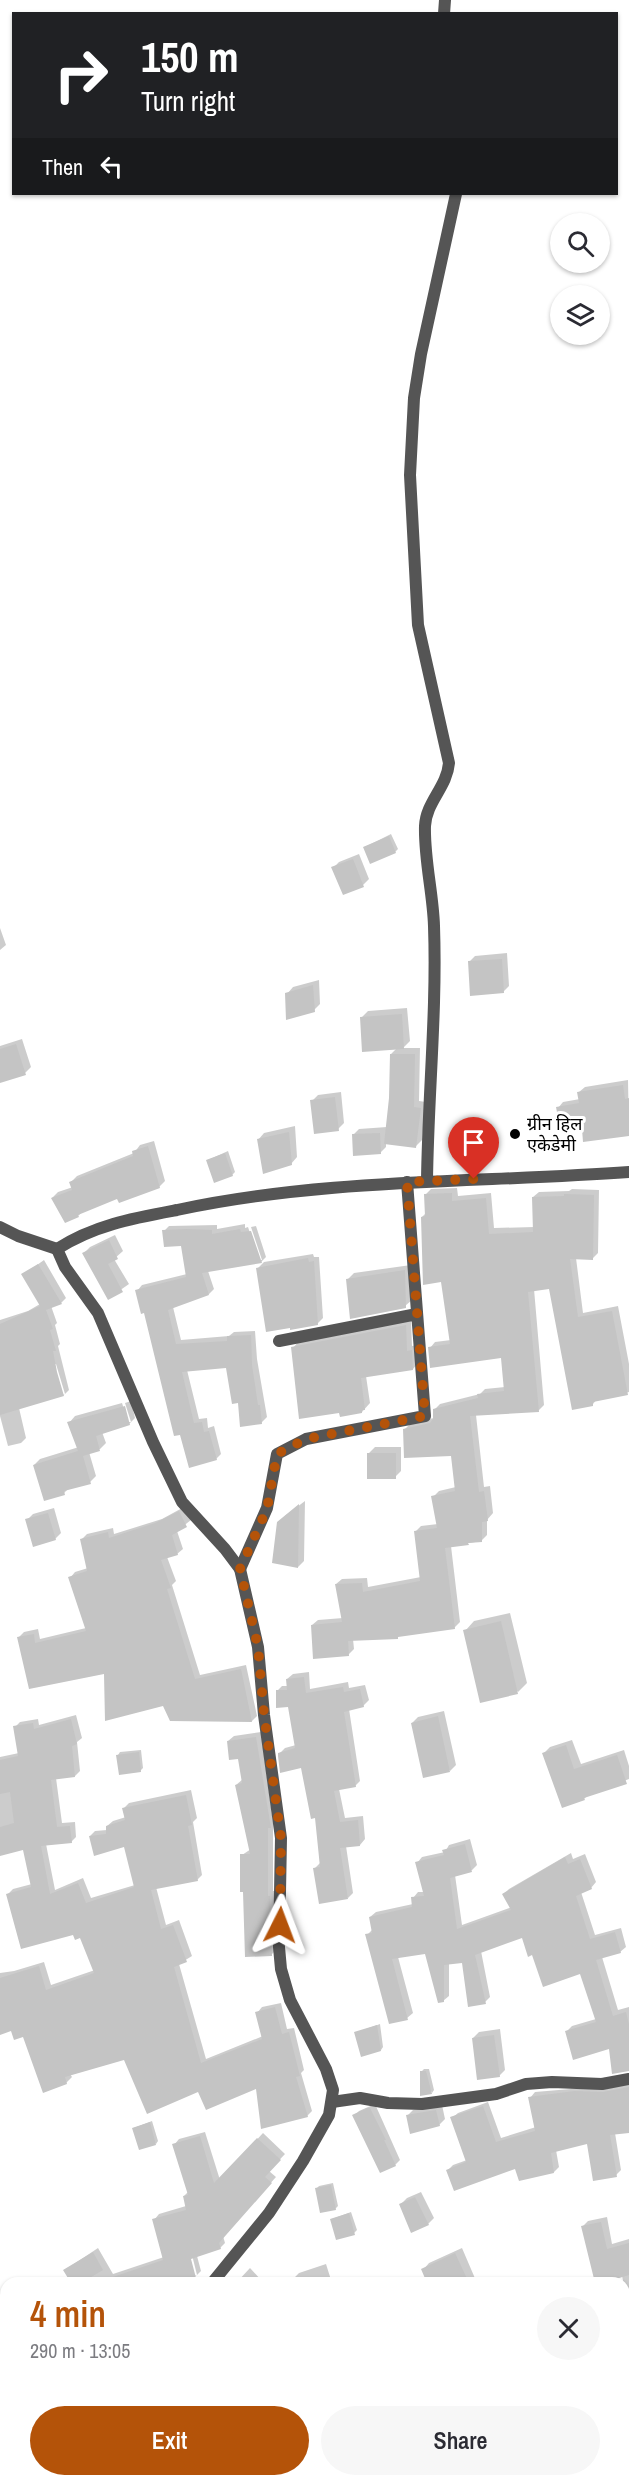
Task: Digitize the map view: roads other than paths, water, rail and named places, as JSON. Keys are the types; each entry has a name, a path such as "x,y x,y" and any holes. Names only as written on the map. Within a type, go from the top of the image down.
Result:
{"street":[{"path":"427,1181 434,924 425,824 432,801 444,783 449,763 418,625 411,486 411,430 421,354 456,195"},
{"path":"57,1249 75,1238 110,1224 208,1203 301,1190 407,1182 629,1172"},
{"path":"240,1569 267,1509 277,1454 306,1439 425,1416 407,1182"},
{"path":"0,1227 18,1236 57,1249 65,1267 99,1313 153,1442 182,1502 240,1569 258,1647 264,1714 281,1838 279,1947 281,1969 290,2000 326,2069 333,2090 329,2115 320,2133 269,2213 217,2277"},
{"path":"279,1341 417,1314"},
{"path":"332,2102 360,2098 388,2103 423,2104 496,2094 526,2085 552,2082 602,2084 629,2079"}],"place":[{"name":"ग्रीन हिल एकेडेमी","path":"515,1134"}]}
